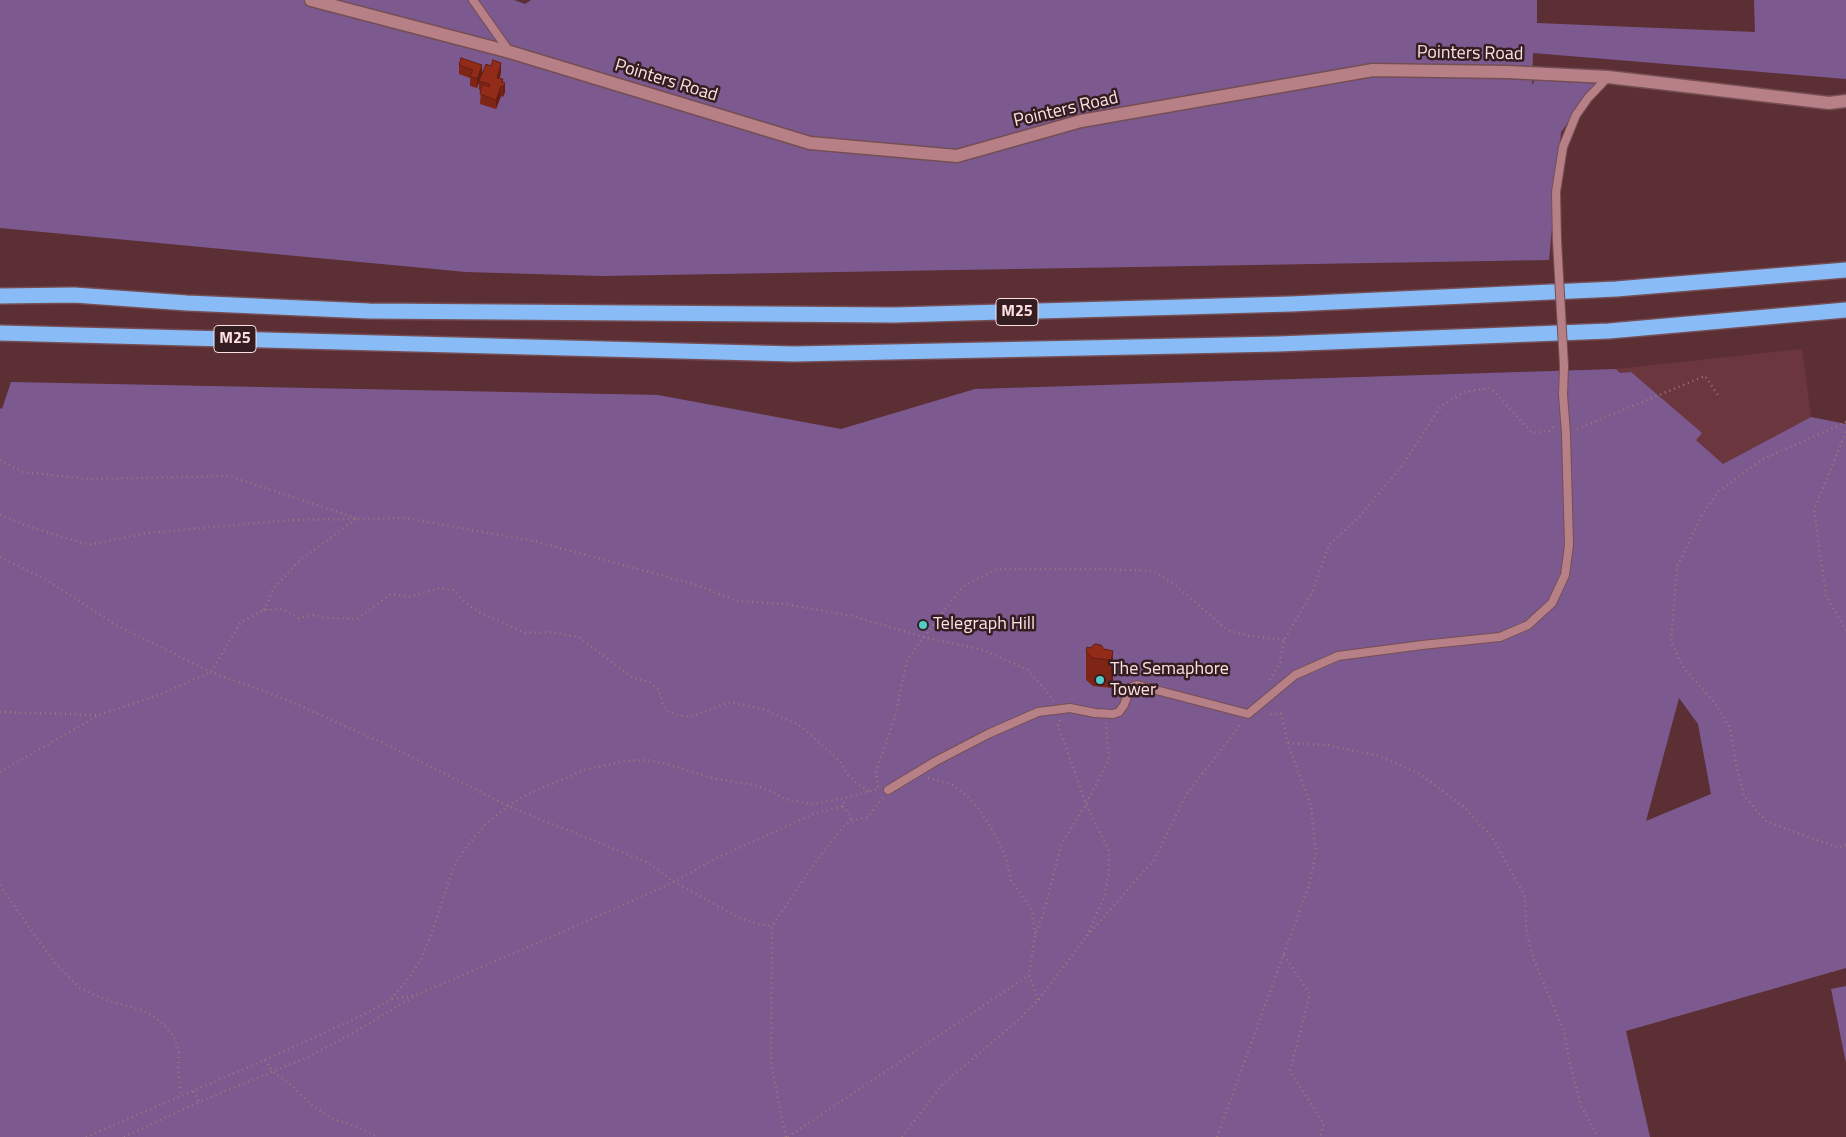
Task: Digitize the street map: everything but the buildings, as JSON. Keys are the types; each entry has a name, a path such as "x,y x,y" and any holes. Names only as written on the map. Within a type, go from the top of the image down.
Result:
{"highway":[{"name":"M25","path":"0,296 74,295 187,303 368,311 894,315 1291,304 1616,289 1846,270"},
{"name":"M25","path":"0,333 794,354 1278,344 1609,331 1846,310"}],"street":[{"name":"Pointers Road","path":"311,0 510,52 810,142 957,156 1081,122 1373,70 1507,72 1608,78 1829,103 1846,101"}],"lane":[{"path":"473,0 510,52"},
{"path":"888,790 980,738 1038,712 1062,708 1105,714 1119,712 1124,705 1130,688 1137,685 1248,714 1295,675 1338,656 1500,637 1528,625 1552,603 1565,575 1569,545 1564,366 1556,192 1563,147 1576,115 1588,98 1608,78"}],"path":[{"path":"1566,433 1705,376 1720,398"},
{"path":"1270,682 1280,662 1284,640 1312,593 1329,546 1360,517 1402,466 1441,406 1464,392 1491,388 1532,433 1549,431 1564,417"},
{"path":"1846,422 1761,460 1719,491 1702,514 1677,567 1671,642 1683,667 1715,703 1730,728 1744,796 1767,822 1839,848 1846,844"},
{"path":"1846,432 1814,510 1826,596 1846,630"},
{"path":"0,460 23,472 89,479 229,476 358,518"},
{"path":"0,515 89,545 148,533 290,520 406,518 538,542 697,585 736,601 785,604 852,616 924,637 983,650 1028,670 1062,708 1058,725 1086,804 1109,851 1109,875 1103,900 1087,936"},
{"path":"264,610 274,588 300,559 358,518"},
{"path":"0,557 47,580 116,625 211,672 306,708 392,747 508,806 649,863 674,882 738,917 757,924 772,926"},
{"path":"390,1000 404,984 420,958 433,931 454,866 467,846 485,825 508,806 526,795 585,770 624,762 647,760 716,779 754,785 773,792 784,799 812,804 878,789 876,772 895,716 907,660 964,586 998,569 1153,571 1177,586 1227,630 1250,636 1284,640"},
{"path":"0,772 99,715 159,695 211,672 241,622 264,610 282,609 299,618 314,615 326,618 357,619 392,594 408,596 440,588 453,590 466,603 479,612 524,633 551,632 579,637 633,678 650,682 659,690 663,705 667,710 677,715 690,717 730,702 763,709 798,725 840,761 848,774 858,784 870,792"},
{"path":"0,712 99,715"},
{"path":"1038,1000 1029,975 1035,935 1044,912 1061,845 1110,759 1105,714"},
{"path":"902,1137 942,1085 1016,1022 1038,1000 1087,936 1154,860 1186,795 1248,714 1281,714 1288,742 1311,806 1316,853 1309,885 1217,1137"},
{"path":"1288,742 1328,745 1379,756 1420,774 1464,807 1492,837 1525,897 1526,930 1534,960 1564,1031 1581,1106 1598,1137"},
{"path":"915,774 953,785 980,810 1001,845 1011,880 1032,910 1035,935"},
{"path":"888,790 868,817 851,821 842,828 819,857 772,926 771,1065 787,1137 1029,975"},
{"path":"843,806 845,798"},
{"path":"843,806 850,815 851,821"},
{"path":"124,1137 199,1102 308,1057 353,1033 416,995 674,882 713,860 813,814 843,806"},
{"path":"0,885 57,965 80,988 109,1001 142,1010 156,1018 166,1027 174,1037 179,1051 178,1067 181,1096"},
{"path":"1284,955 1310,994 1290,1071 1324,1124 1320,1137"},
{"path":"86,1137 265,1060 365,1014 390,1000 416,995"},
{"path":"265,1060 272,1071 290,1084 311,1104 334,1119 358,1127 378,1137"},
{"path":"194,1091 199,1102"}],"shaded area":[{"path":"0,0 514,0 525,4 531,0 1537,0 1537,23 1755,32 1754,0 1846,0 1846,79 1533,53 1532,85 1535,80 1577,80 1576,83 1598,82 1561,132 1549,260 601,276 466,272 0,228"},
{"path":"1802,349 1811,417 1723,464 1616,369"},
{"path":"1616,369 1620,373 1631,372 1702,433 1696,440 1723,464 1811,417 1846,424 1846,968 1626,1031 1650,1137 0,1137 0,408 2,409 11,382 658,395 841,429 975,389","holes":["1679,698 1698,724 1711,794 1646,821"]},
{"path":"1846,986 1846,1063 1831,989"}],"place":[{"name":"Telegraph Hill","path":"923,625"},
{"name":"The Semaphore Tower","path":"1100,680"}]}
